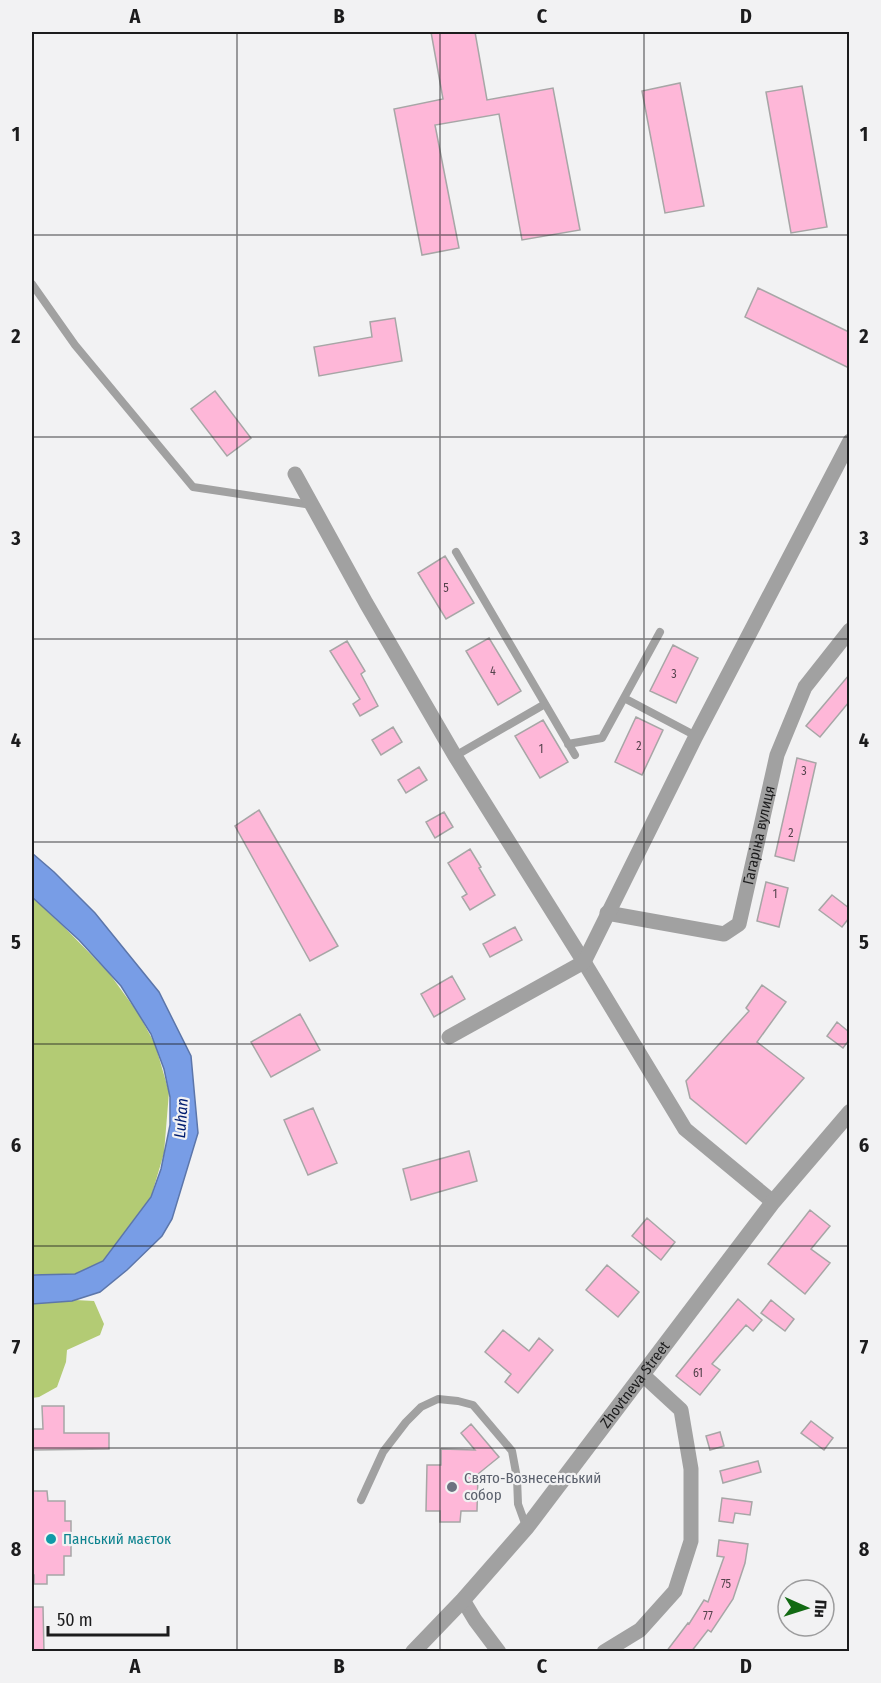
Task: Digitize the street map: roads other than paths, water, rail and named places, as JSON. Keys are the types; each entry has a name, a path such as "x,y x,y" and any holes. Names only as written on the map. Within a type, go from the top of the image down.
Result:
{"street":[{"path":"449,1037 584,962 696,736 849,441"},
{"path":"295,474 366,603 455,756 685,1129 773,1203"},
{"name":"Гагаріна вулиця","path":"607,913 723,934 739,924 777,755 805,687 849,630"},
{"name":"Zhovtneva Street","path":"412,1652 463,1600 527,1527 773,1203 849,1112"},
{"path":"604,1652 640,1630 675,1591 692,1541 691,1469 681,1410 643,1375"},
{"path":"463,1600 499,1652"}],"lane":[{"path":"32,284 75,345 193,487 313,506"},
{"path":"456,552 575,755"},
{"path":"568,744 602,738 660,632"},
{"path":"624,698 696,736"},
{"path":"455,756 545,704"},
{"path":"361,1500 383,1452 406,1422 421,1407 438,1399 458,1401 473,1405 512,1451 517,1478 518,1504 527,1527"}],"water":[{"name":"Luhan","path":"32,853 95,913 159,992 191,1056 198,1133 172,1219 162,1236 100,1292 72,1301 32,1304 32,1275 75,1274 103,1261 151,1197 161,1169 170,1125 170,1097 164,1069 151,1034 121,986 79,940 32,897"}],"place":[{"name":"Свято-Вознесенський собор","path":"452,1487"},
{"name":"Панський маєток","path":"51,1539"}]}
